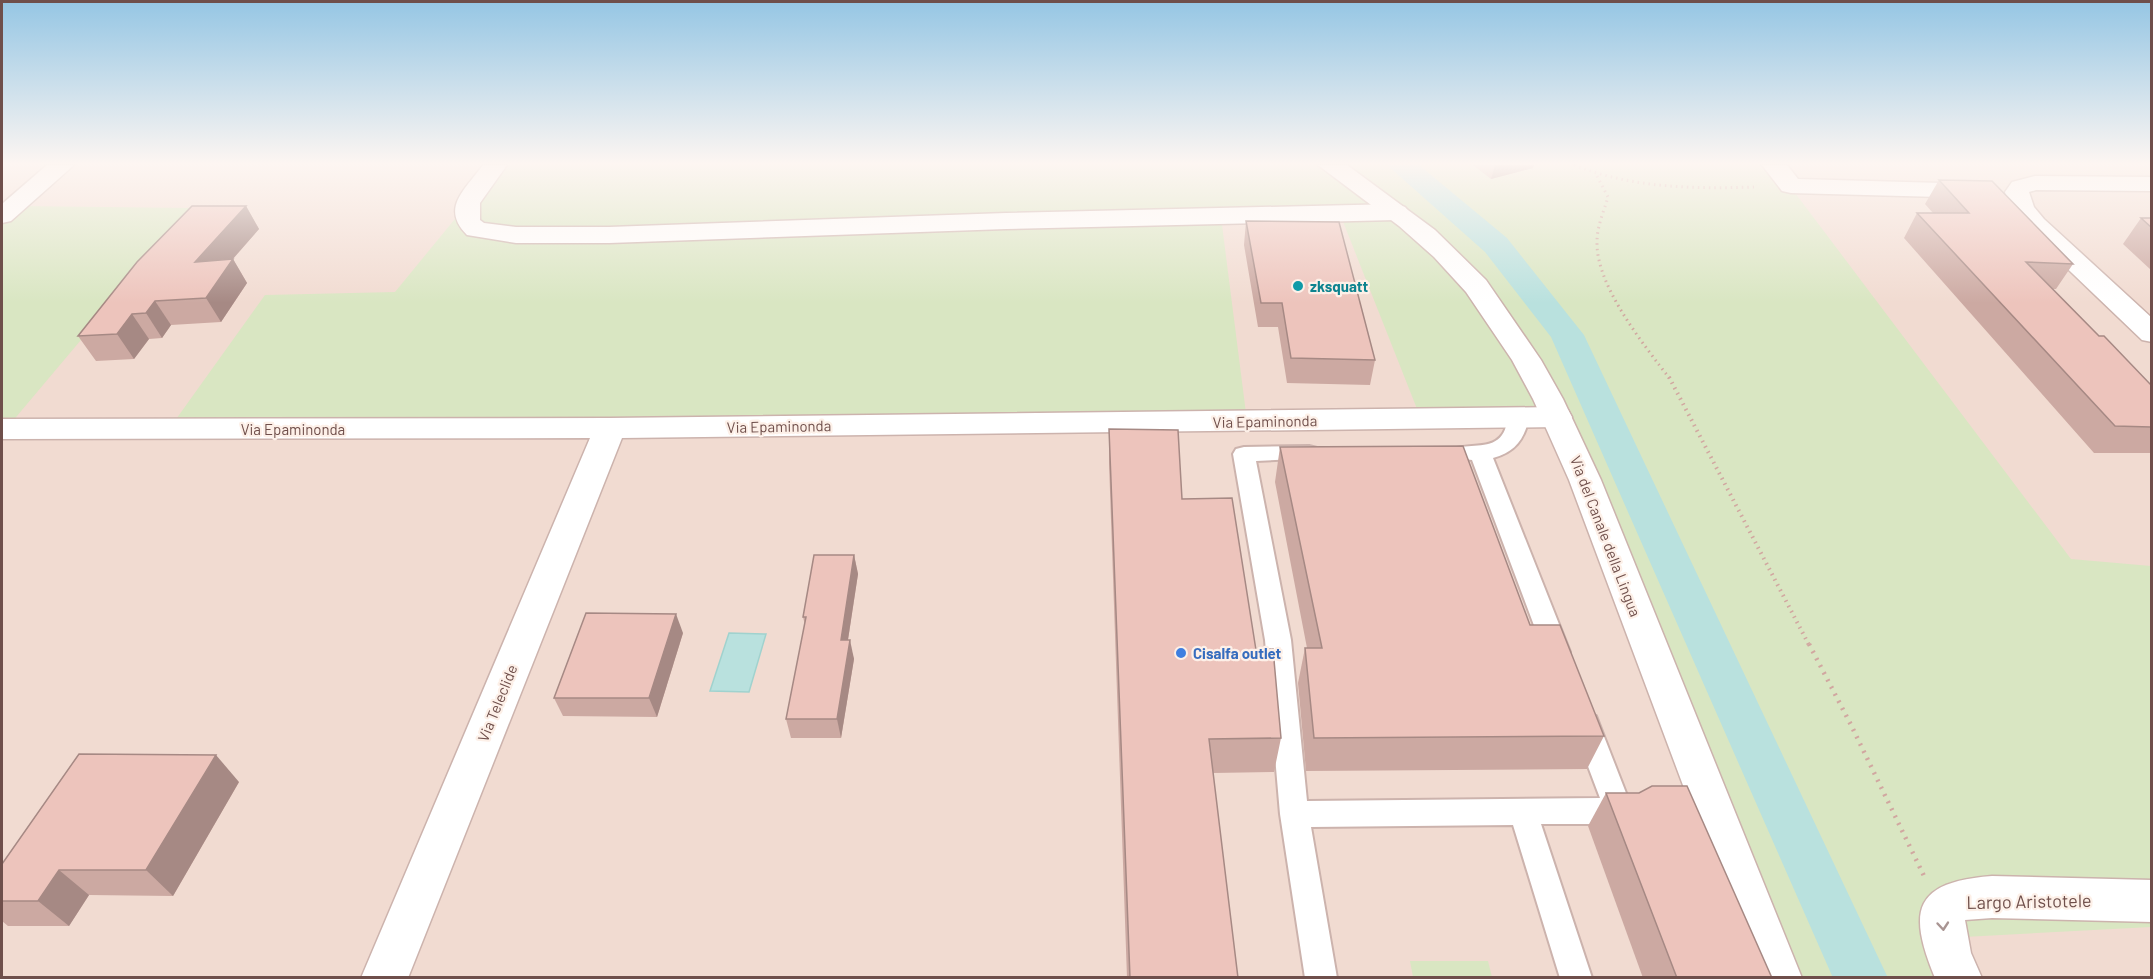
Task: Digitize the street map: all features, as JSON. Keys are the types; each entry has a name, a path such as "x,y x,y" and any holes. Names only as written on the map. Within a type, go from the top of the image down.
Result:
{"street":[{"path":"467,211 469,223 476,230 516,235 609,235 1006,221 1396,212"},
{"path":"2024,211 2030,219 2151,334"},
{"name":"Via del Canale della Lingua","path":"1396,212 1449,257 1488,301 1515,341 1557,417 1587,486 1779,978"},
{"name":"Via Epaminonda","path":"2,429 609,428 1557,417"},
{"name":"Via Teleclide","path":"384,978 609,428"},
{"name":"Largo Aristotele","path":"1942,915 1950,904 1977,898 2151,901"},
{"path":"1942,915 1945,938 1959,978"}],"lane":[{"path":"1444,453 1480,452 1503,447 1514,438 1518,418"},
{"path":"1480,452 1564,670"},
{"path":"1321,978 1294,814 1278,640 1244,454 1327,453"},
{"path":"1294,814 1619,811 1577,702"},
{"path":"1523,812 1576,978"}],"path":[{"path":"1605,211 1597,245 1610,284 1631,327 1670,379 1851,724 1942,915"}],"shaded area":[{"path":"2,211 2151,211 2151,977 2,977"}],"green space":[{"path":"8,211 190,211 6,429 2,429 2,216"},
{"path":"462,211 1808,211 2071,559 2151,566 2151,927 1945,938 1966,977 1790,977 1557,417 1421,419 1340,214 1221,217 1247,421 169,429 265,295 395,292"},
{"path":"1410,961 1488,961 1492,977 1413,977"}],"water":[{"path":"729,633 766,634 749,692 710,691"}],"building":[{"path":"187,211 242,211 195,262 233,259 206,298 155,301 146,313 132,314 117,334 78,336 137,262"},
{"path":"1967,211 2021,211 2073,264 2026,262 2099,336 2104,336 2151,385 2151,427 2115,426 1917,213 1969,213"},
{"path":"2141,218 2151,218 2151,227"},
{"path":"1246,221 1339,222 1375,360 1291,358 1282,303 1261,303"},
{"name":"Cisalfa outlet","path":"1109,429 1178,430 1182,499 1232,498 1256,650 1273,649 1281,738 1209,739 1238,978 1130,978"},
{"path":"1463,446 1530,625 1560,625 1604,736 1314,738 1305,648 1322,648 1280,447"},
{"path":"814,555 854,555 841,640 850,640 837,719 786,719 806,617 803,617"},
{"path":"586,613 676,614 649,698 554,698"},
{"path":"79,754 216,755 146,870 59,870 38,901 2,901 2,864"},
{"path":"1652,786 1687,786 1772,978 1677,978 1606,793 1639,793"}],"waterway":[{"path":"1455,211 1496,245 1567,335 1861,978"}],"place":[{"name":"zksquatt","path":"1298,286"},
{"name":"Cisalfa outlet","path":"1181,653"}]}
